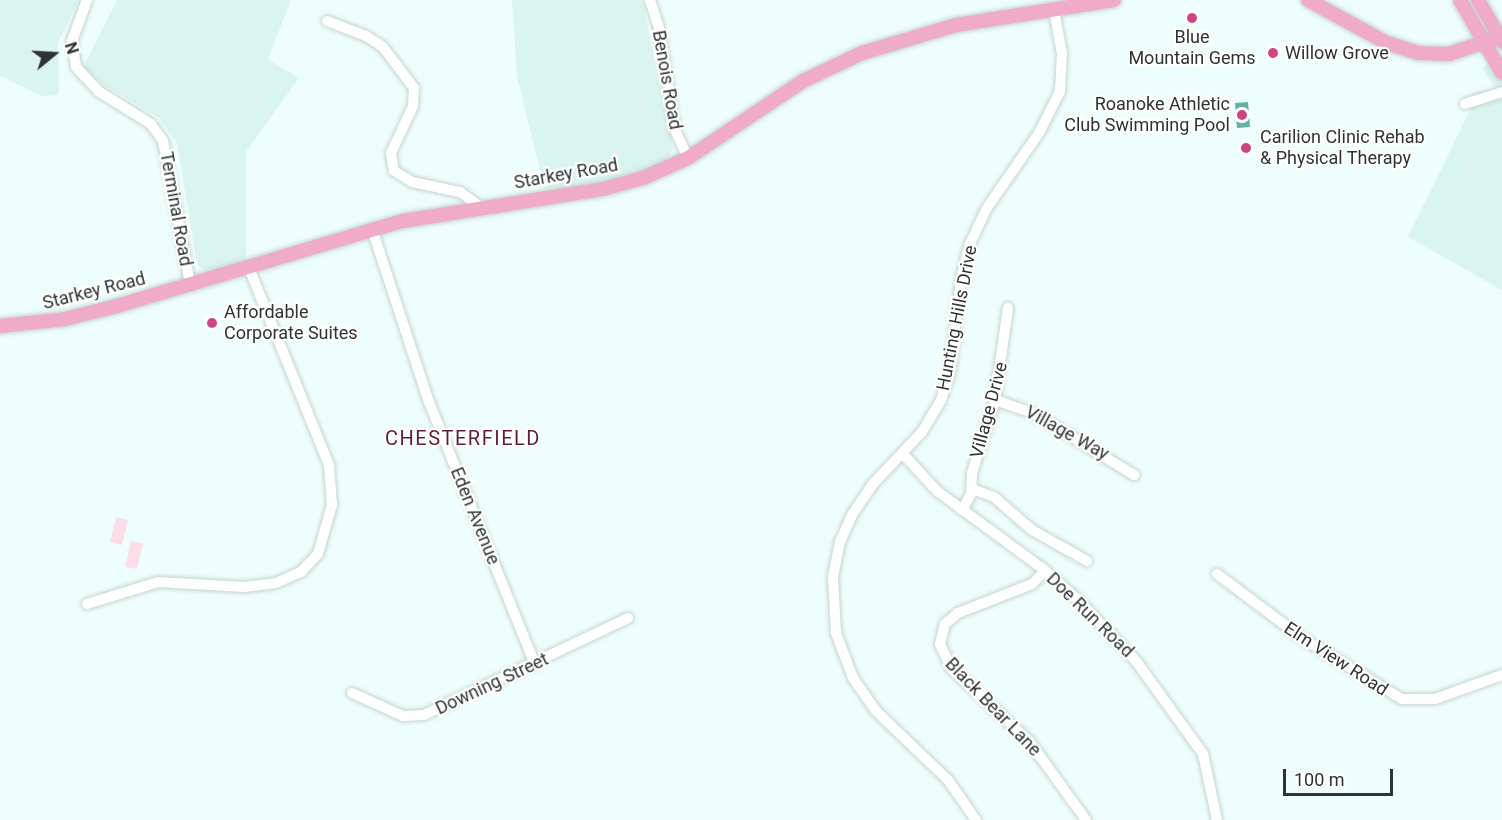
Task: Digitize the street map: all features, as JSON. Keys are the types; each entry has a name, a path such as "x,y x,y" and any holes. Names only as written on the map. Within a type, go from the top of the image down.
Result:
{"main road":[{"name":"Starkey Road","path":"0,326 75,317 372,229 479,206 603,189 643,178 688,158 777,96 862,53 956,25 1114,0"},
{"path":"1308,0 1403,50 1449,54 1501,38 1478,0"},
{"path":"1461,0 1502,74"}],"street":[{"name":"Terminal Road","path":"87,0 72,41 76,67 98,91 151,124 163,141 190,284"},
{"name":"Benois Road","path":"650,0 659,28 675,130 688,158"},
{"name":"Hunting Hills Drive","path":"976,820 948,780 864,695 845,662 836,633 833,577 846,526 862,498 903,454 931,418 948,382 961,279 977,225 1055,104 1063,68 1054,10"},
{"path":"327,21 366,36 383,47 414,88 413,106 391,153 394,171 412,182 460,192 479,206"},
{"path":"1465,104 1502,92"},
{"name":"Eden Avenue","path":"372,229 429,402 535,664"},
{"path":"87,604 158,582 244,587 276,583 301,572 318,554 332,505 329,465 248,266"},
{"name":"Village Drive","path":"962,510 972,489 972,473 995,399 1008,308"},
{"name":"Village Way","path":"995,399 1033,413 1134,475"},
{"name":"Doe Run Road","path":"903,454 923,479 1045,571 1129,653 1184,722 1208,768 1217,820"},
{"path":"972,489 994,497 1032,530 1087,561"},
{"name":"Black Bear Lane","path":"1045,571 1032,584 958,613 945,624 940,644 951,668 1029,741 1086,820"},
{"name":"Elm View Road","path":"1217,574 1305,640 1402,699 1435,699 1502,675"},
{"name":"Downing Street","path":"352,693 403,716 419,717 455,704 628,618"}],"shaded area":[{"path":"0,0 79,0 58,43 59,95 42,96 0,76"},
{"path":"117,0 291,0 268,59 299,78 246,152 246,262 208,273 197,264 177,143 159,118 103,84 83,67"},
{"path":"512,0 642,0 673,148 669,157 653,168 620,179 557,192 545,189 517,76"},
{"path":"1502,56 1502,290 1408,237 1473,104 1472,93 1495,88 1482,68"},
{"name":"Roanoke Athletic Club Swimming Pool","path":"1248,102 1250,127 1237,128 1235,103"},
{"path":"116,517 128,520 122,545 110,542"},
{"path":"131,541 143,544 137,569 125,567"}],"place":[{"name":"Blue Mountain Gems","path":"1192,18"},
{"name":"Willow Grove","path":"1273,53"},
{"name":"Roanoke Athletic Club Swimming Pool","path":"1242,115"},
{"name":"Carilion Clinic Rehab & Physical Therapy","path":"1246,148"},
{"name":"Affordable Corporate Suites","path":"212,323"}],"district":[{"name":"CHESTERFIELD","path":"463,438"}]}
